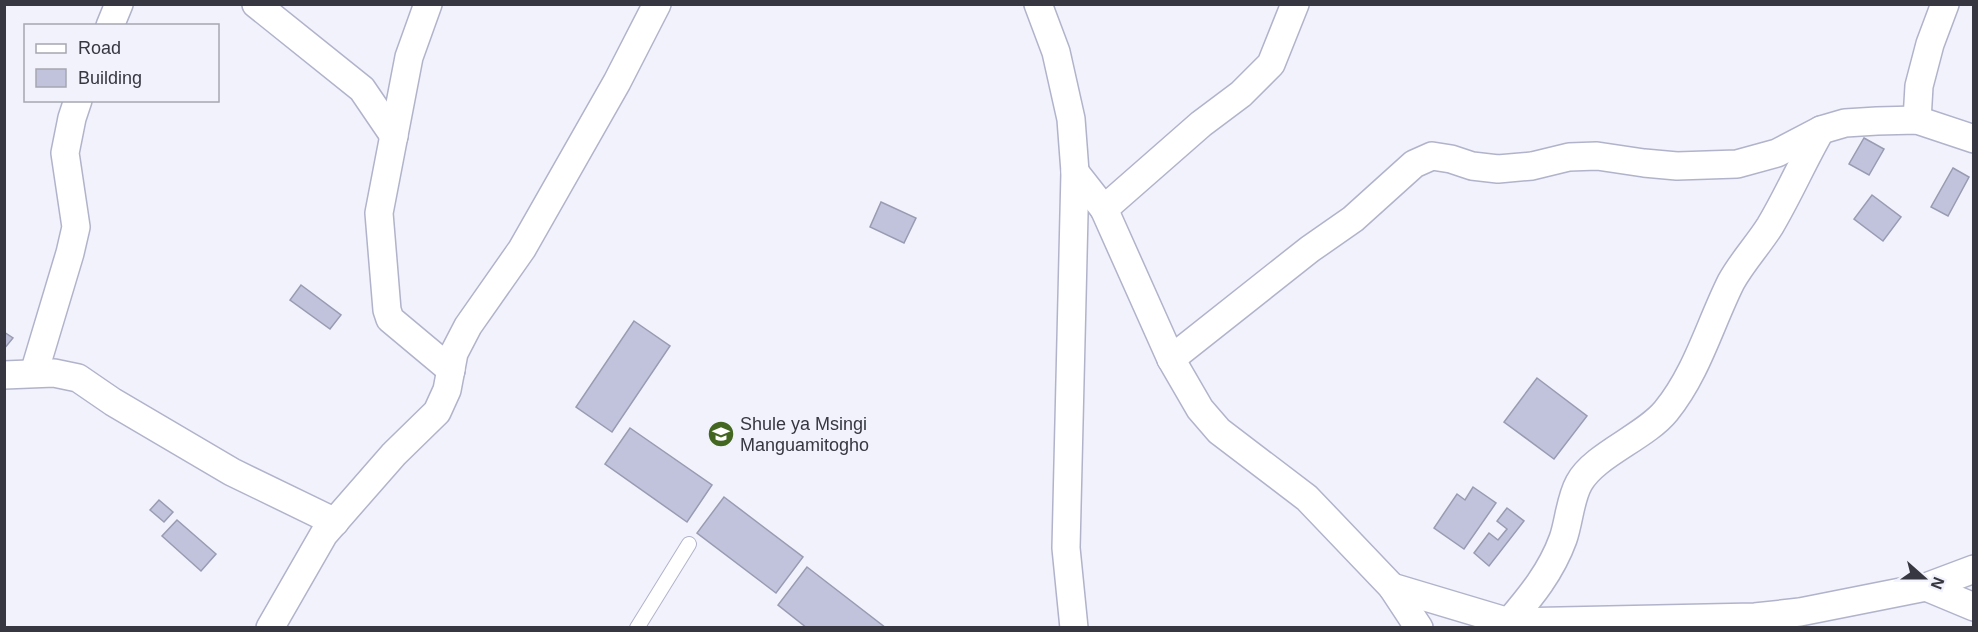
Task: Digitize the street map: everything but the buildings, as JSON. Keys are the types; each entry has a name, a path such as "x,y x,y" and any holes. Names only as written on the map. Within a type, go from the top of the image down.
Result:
{"street":[{"path":"111,24 119,4"},
{"path":"256,4 362,89 394,136"},
{"path":"428,4 409,57 379,213 387,310 390,319 451,370"},
{"path":"270,627 324,534 394,454 437,412 447,390 454,353 468,326 522,249 617,82 657,4"},
{"path":"1038,4 1059,63 1071,119 1075,172 1066,548 1074,627"},
{"path":"1104,209 1202,124 1241,94 1271,64 1295,4"},
{"path":"1917,120 1919,86 1930,44 1945,4"},
{"path":"34,373 76,227 65,153 77,102"},
{"path":"1171,359 1310,249 1353,219 1414,164 1432,156 1472,166 1498,169 1597,156 1677,166 1737,164 1777,153 1821,130 1845,123 1917,120 1974,140"},
{"path":"1509,622 1533,595 1554,563 1579,483 1590,469 1665,412 1682,387 1706,341 1732,281 1768,229 1821,130"},
{"path":"1075,172 1104,209 1171,359 1200,410 1219,431 1307,498 1392,587 1419,627"},
{"path":"4,375 54,373 78,378 112,402 232,472 334,522"},
{"path":"1392,587 1509,622 1755,617 1800,612 1926,587 1974,569"},
{"path":"1926,587 1974,607"}],"lane":[{"path":"637,627 689,544"}],"place":[{"name":"Shule ya Msingi Manguamitogho","path":"721,434"}]}
